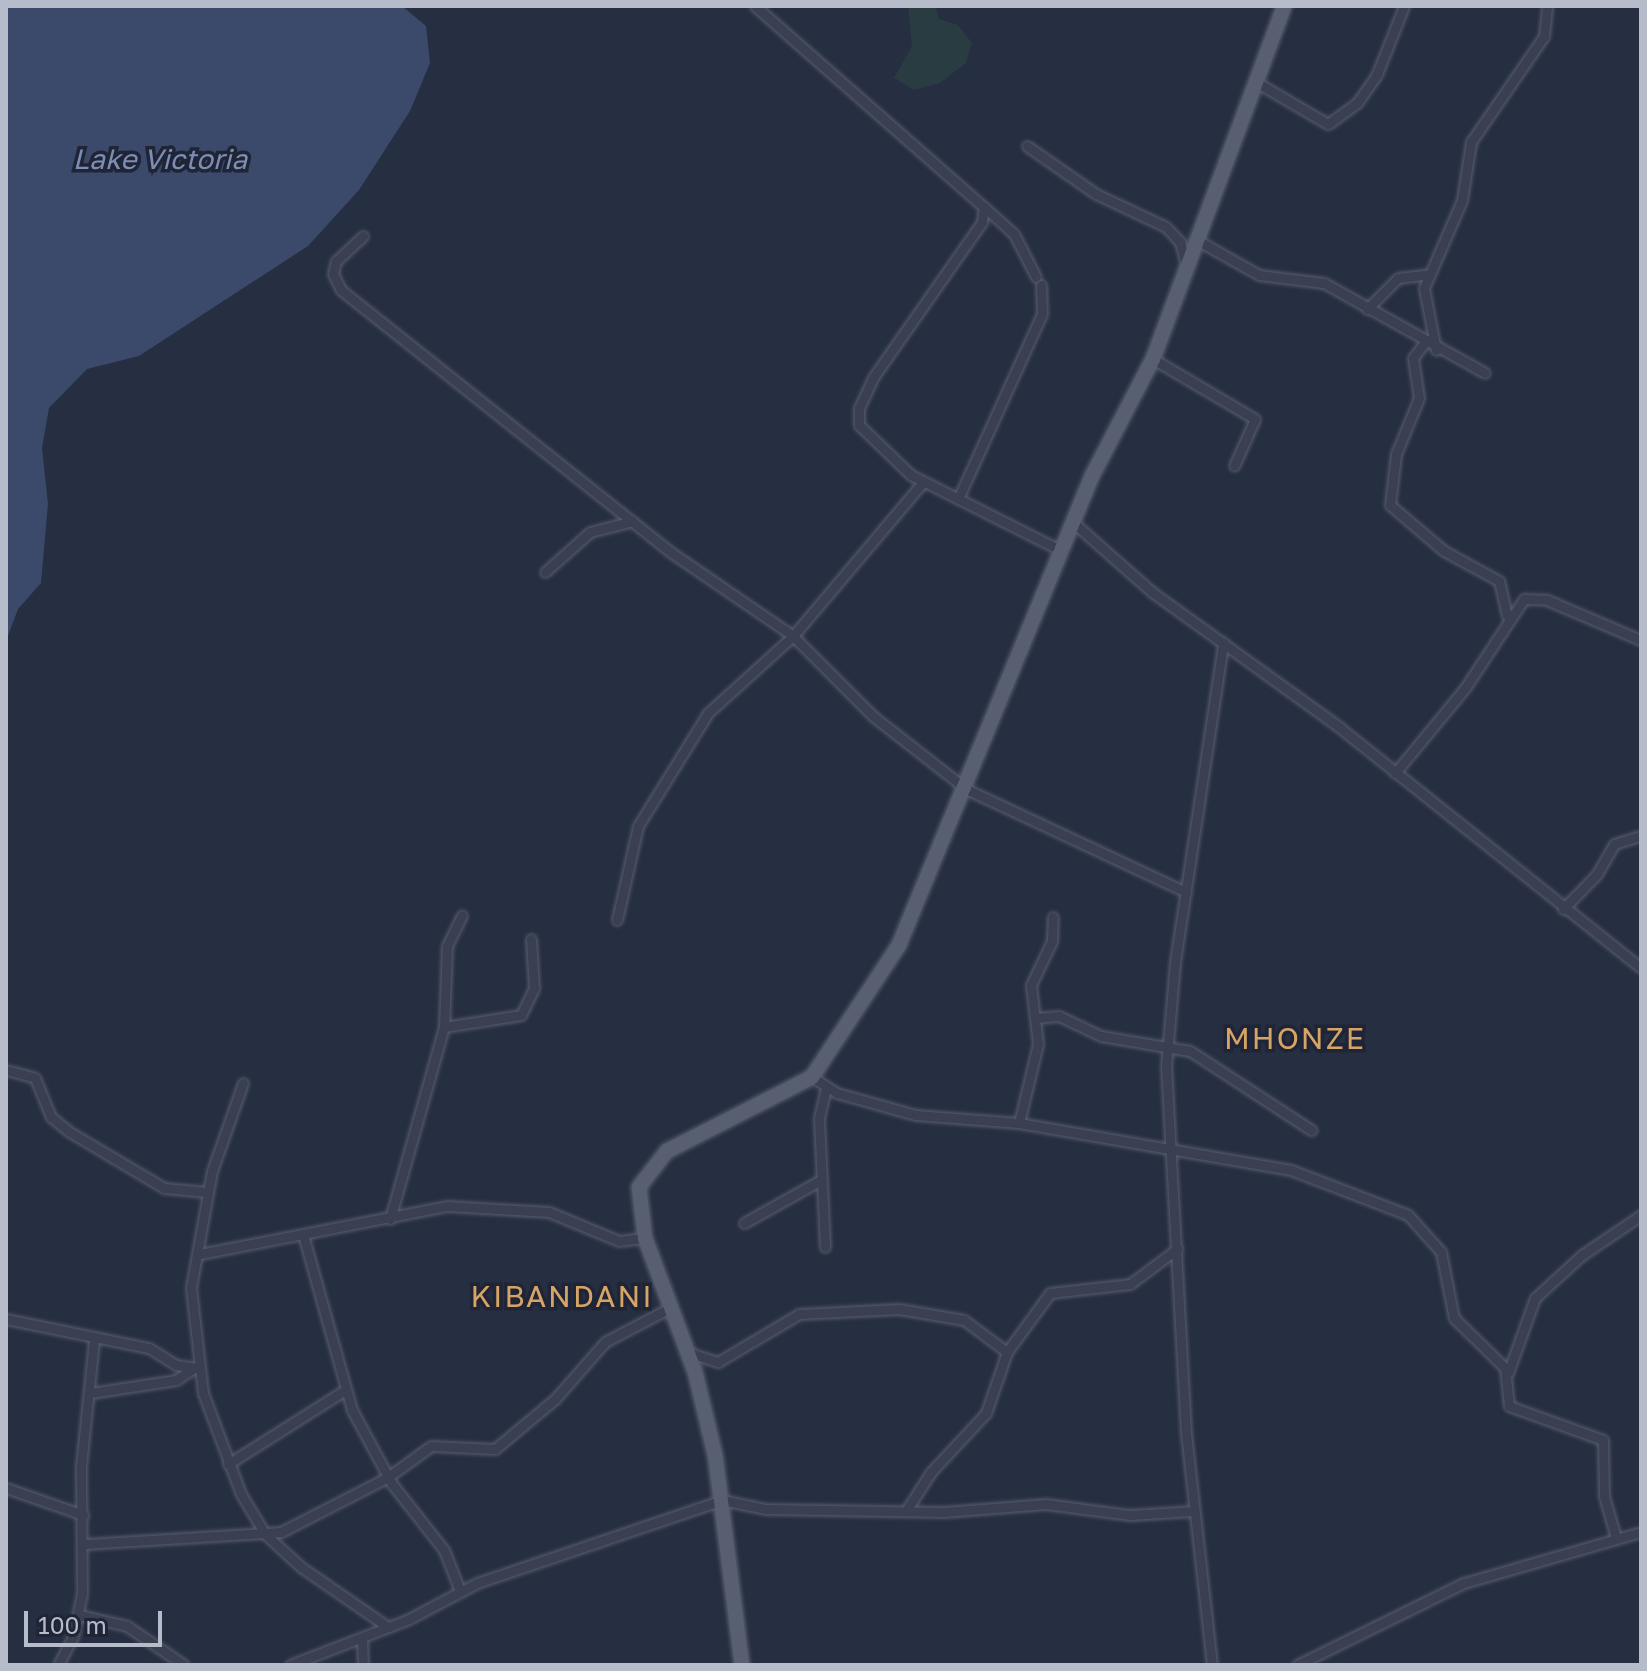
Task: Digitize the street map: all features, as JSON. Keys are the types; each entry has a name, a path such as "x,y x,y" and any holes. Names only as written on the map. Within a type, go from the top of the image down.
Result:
{"main road":[{"path":"742,1665 722,1500 687,1352 645,1238 639,1187 651,1166 667,1151 812,1077 899,945 1074,523 1153,359 1284,6"}],"street":[{"path":"755,6 1014,234 1039,281 1042,314 958,499"},
{"path":"1256,82 1328,124 1357,103 1382,66 1404,6"},
{"path":"1436,350 1423,303 1430,274 1462,200 1471,142 1544,36 1547,6"},
{"path":"1027,146 1096,194 1166,227 1180,242 1187,269"},
{"path":"984,207 982,222 874,376 859,408 865,436 923,482 1062,551"},
{"path":"363,236 336,261 333,274 341,290 633,521 793,636 874,717 966,789 1186,892"},
{"path":"1197,240 1259,275 1324,283 1436,350 1485,373"},
{"path":"1367,309 1398,278 1430,274"},
{"path":"1425,342 1413,358 1419,398 1396,454 1390,505 1444,551 1499,581 1507,616"},
{"path":"1153,359 1255,419 1234,466"},
{"path":"617,920 632,845 654,798 714,705 793,636 923,482"},
{"path":"545,572 590,532 633,521"},
{"path":"1074,523 1152,592 1395,773 1641,968"},
{"path":"1395,773 1465,688 1507,616 1524,599 1535,598 1641,640"},
{"path":"1212,1665 1193,1511 1168,1147 1168,1043 1186,892 1223,643"},
{"path":"1563,909 1597,874 1614,844 1641,836"},
{"path":"390,1219 444,1027 447,946 462,915"},
{"path":"1019,1123 1037,1058 1031,985 1052,941 1053,917"},
{"path":"444,1027 521,1015 534,988 531,939"},
{"path":"1036,1018 1059,1016 1101,1036 1168,1043 1217,1065 1311,1130"},
{"path":"6,1070 35,1078 51,1117 68,1131 164,1188 207,1192"},
{"path":"812,1077 826,1088 916,1115 1019,1123 1291,1170 1408,1215 1441,1252 1454,1318 1508,1373"},
{"path":"243,1083 207,1192 200,1254 191,1288 196,1368 228,1464 254,1519 265,1534 301,1567 388,1627"},
{"path":"825,1247 819,1181 819,1118 826,1088"},
{"path":"744,1223 819,1181"},
{"path":"200,1254 304,1238 447,1206 534,1210 619,1241 645,1238"},
{"path":"1616,1538 1605,1505 1603,1440 1509,1406 1508,1373 1535,1298 1582,1255 1641,1215"},
{"path":"304,1238 345,1390 388,1477 444,1550 460,1591"},
{"path":"906,1511 931,1472 986,1413 1007,1352 1050,1293 1130,1284 1177,1249"},
{"path":"6,1307 22,1321"},
{"path":"86,1544 265,1534 293,1527 388,1477 436,1445 451,1451 501,1446 605,1342 670,1308"},
{"path":"687,1352 718,1362 799,1314 899,1309 964,1320 1007,1352"},
{"path":"6,1319 94,1340 149,1348 196,1368"},
{"path":"58,1665 79,1615 86,1544 81,1466 91,1393 94,1340"},
{"path":"91,1393 176,1380 196,1368"},
{"path":"228,1464 345,1390"},
{"path":"6,1488 83,1515"},
{"path":"290,1665 388,1627 460,1591 722,1500 766,1509 906,1511 1046,1504 1130,1515 1193,1511"},
{"path":"248,1533 254,1519"},
{"path":"1297,1665 1464,1583 1641,1532"},
{"path":"79,1615 127,1626 184,1665"},
{"path":"362,1638 363,1665"}],"shaded area":[{"path":"908,6 935,6 939,19 958,25 972,43 966,63 940,83 914,90 894,78 912,46"}],"water":[{"name":"Lake Victoria","path":"6,6 402,6 426,26 430,63 410,111 359,190 308,246 139,356 87,369 49,408 42,448 48,504 41,583 18,609 6,641"}],"district":[{"name":"MHONZE","path":"1295,1038"},
{"name":"KIBANDANI","path":"562,1296"}]}
